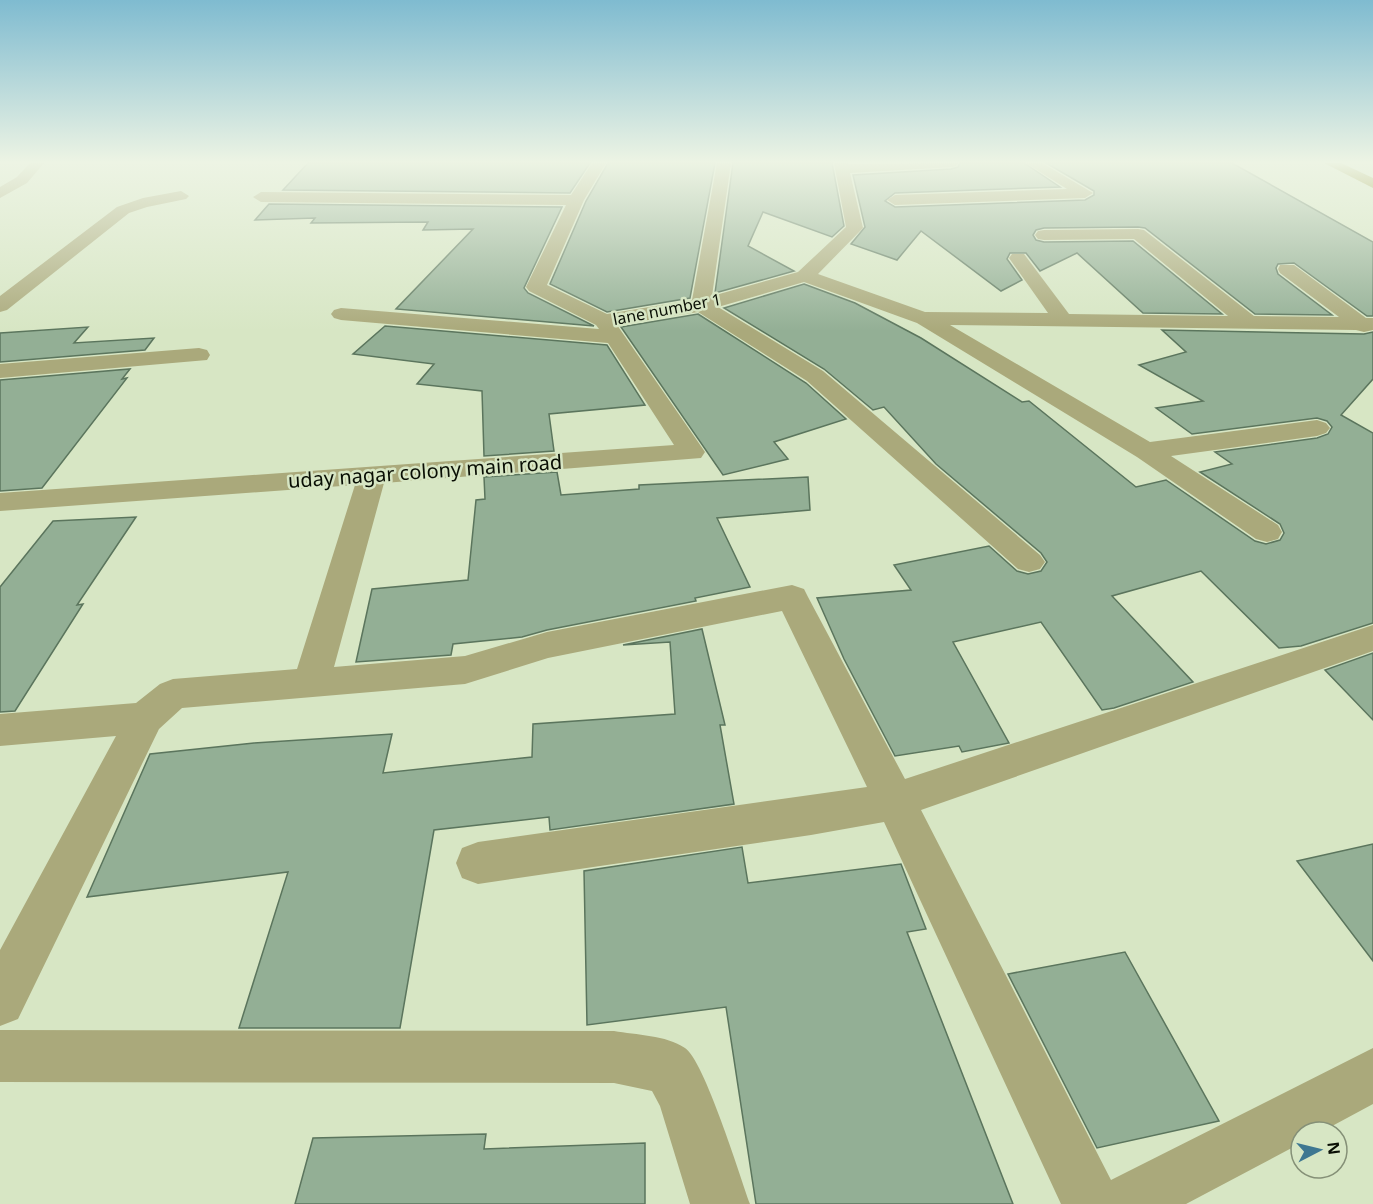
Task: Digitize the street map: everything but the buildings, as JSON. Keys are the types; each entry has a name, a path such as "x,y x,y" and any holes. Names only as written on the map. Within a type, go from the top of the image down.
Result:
{"street":[{"path":"0,306 111,219"},
{"name":"lane number 1","path":"567,219 536,287 608,329 805,276 855,228 853,219"},
{"path":"715,219 701,305 815,376 1029,562"},
{"path":"1044,235 1138,234 1248,322"},
{"path":"1018,258 1062,320"},
{"path":"1287,269 1369,327"},
{"path":"805,276 923,318 1146,451 1267,532"},
{"path":"341,314 608,329"},
{"path":"923,318 1248,322 1369,327"},
{"name":"uday nagar colony main road","path":"0,502 692,452 608,329"},
{"path":"0,371 199,354"},
{"path":"1146,451 1317,428"},
{"path":"311,683 372,475"},
{"path":"0,1001 145,718 173,694 465,669 547,645 792,597 895,801 1092,1204"},
{"path":"478,863 811,816 895,801 1373,638"},
{"path":"0,730 145,718"},
{"path":"0,1056 614,1058 668,1067 684,1095 720,1204"},
{"path":"1126,1204 1373,1075"}]}
